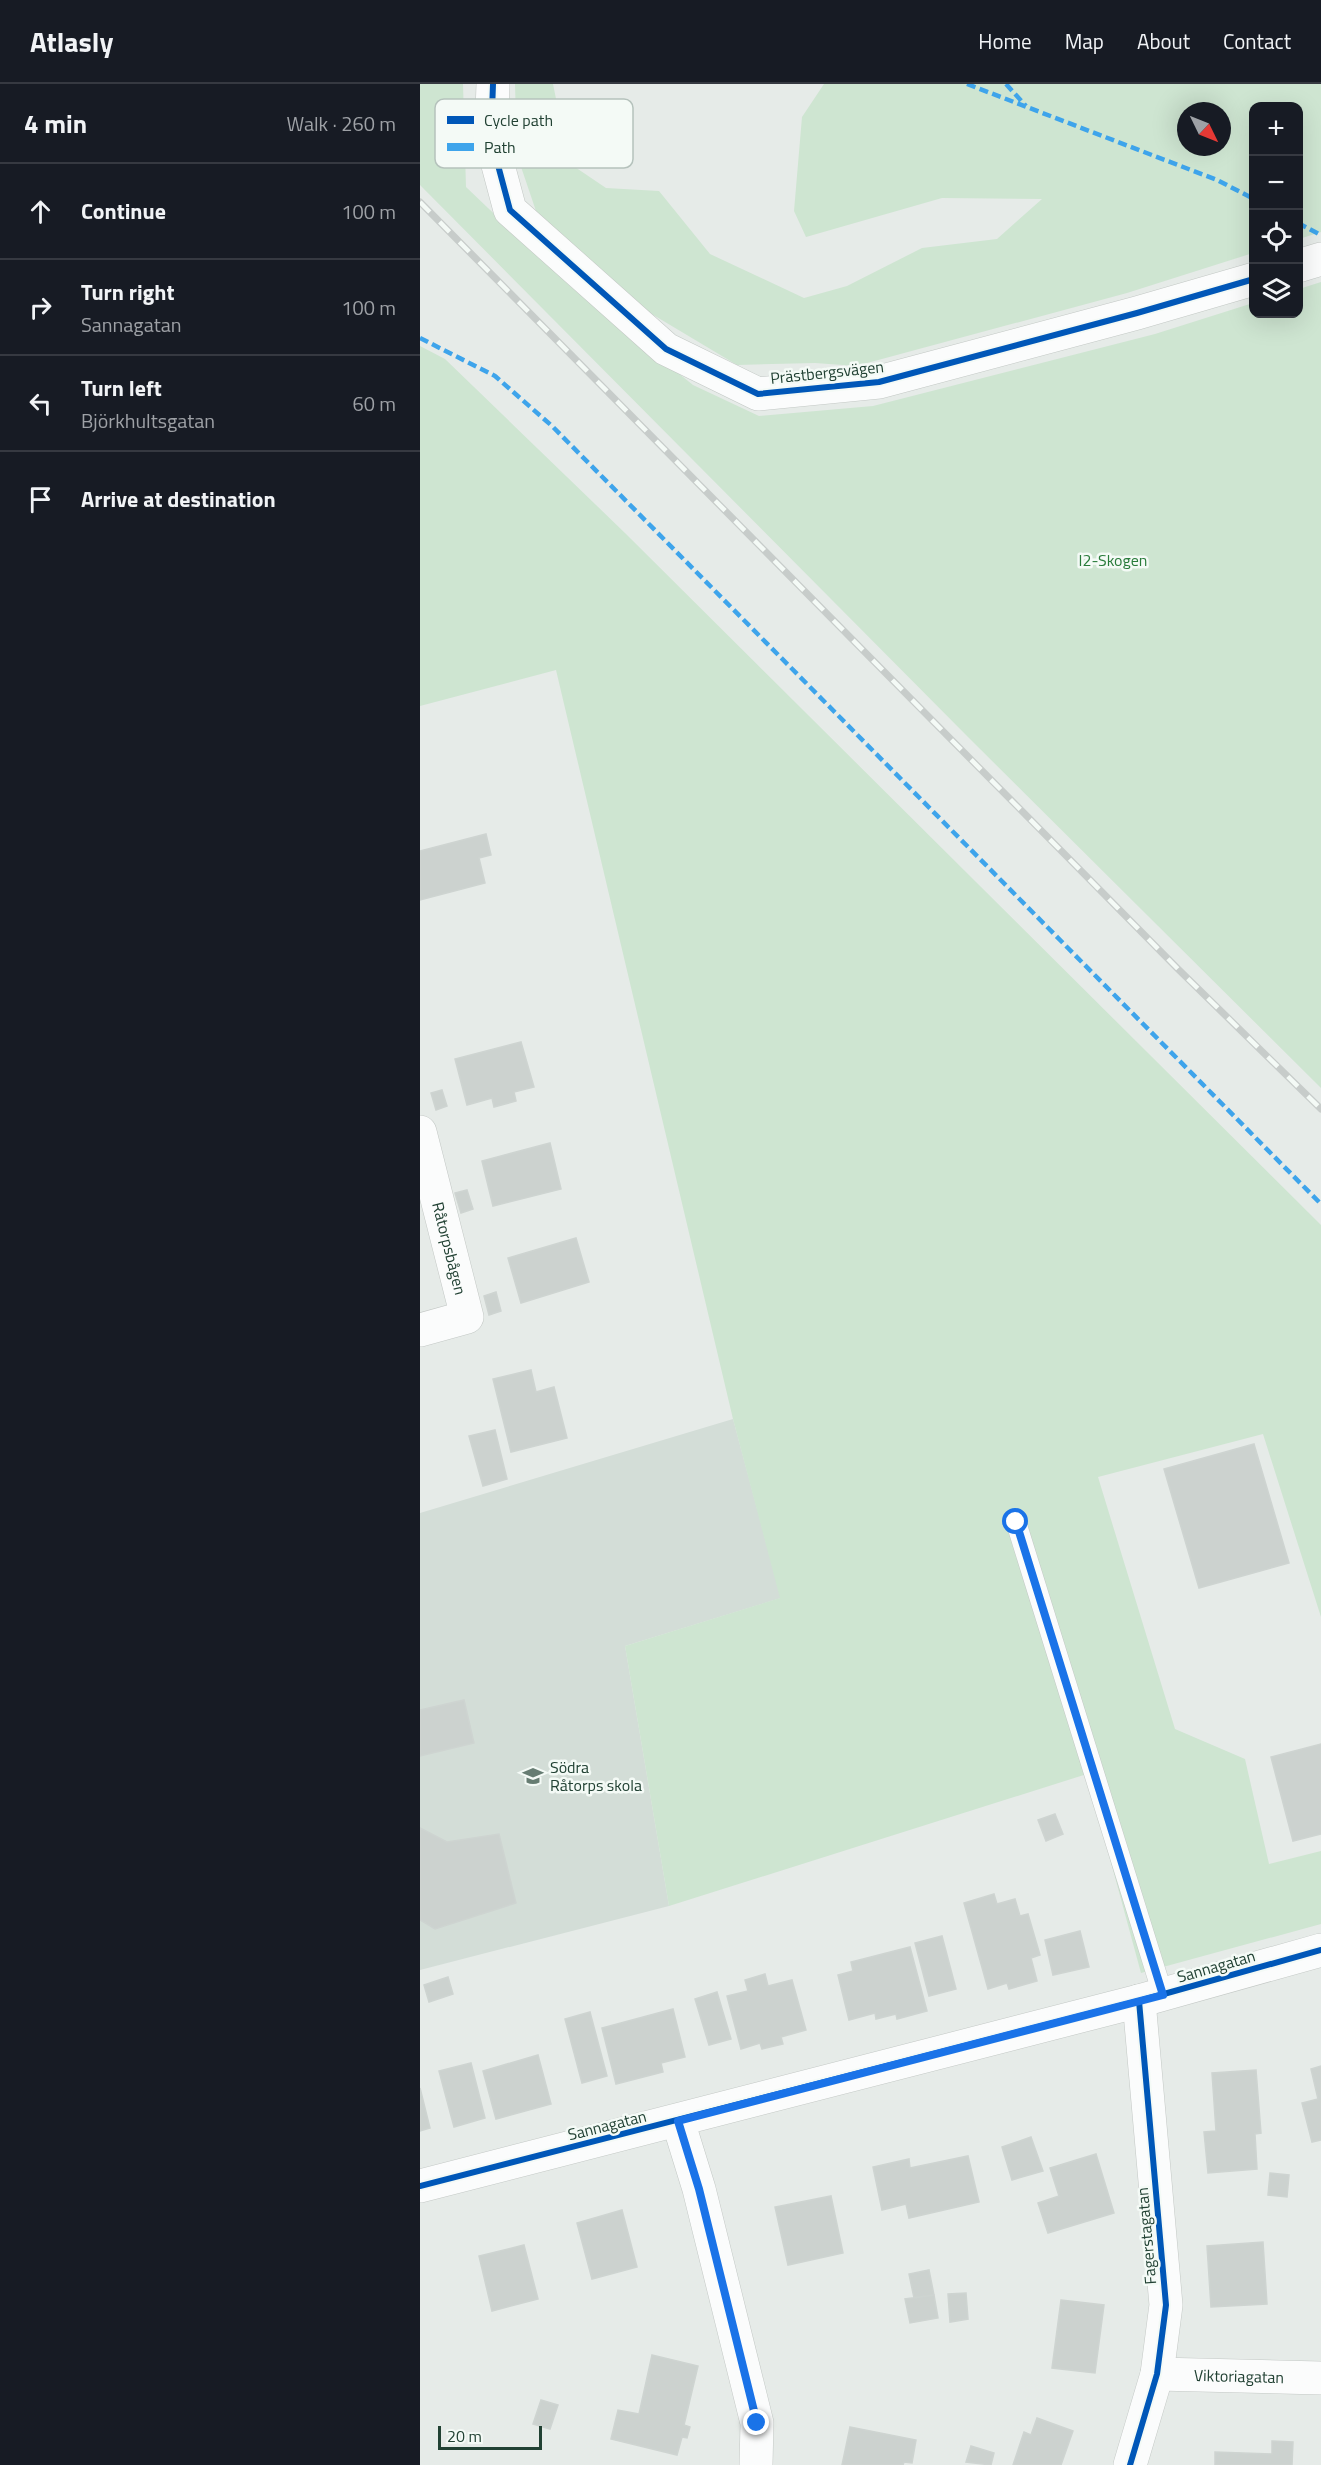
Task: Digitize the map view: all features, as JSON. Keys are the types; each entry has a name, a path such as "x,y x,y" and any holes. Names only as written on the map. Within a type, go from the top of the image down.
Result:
{"street":[{"name":"Prästbergsvägen","path":"491,99 492,84"},
{"name":"Prästbergsvägen","path":"498,168 510,210 666,349 758,394 879,382 1249,280"},
{"path":"1303,265 1321,259"},
{"name":"Råtorpsbågen","path":"420,1132 467,1317 420,1330"},
{"name":"Sannagatan","path":"420,2186 1151,1998 1321,1950"},
{"name":"Fagerstagatan","path":"1130,2465 1157,2374 1166,2305 1151,1998"},
{"path":"678,2121 699,2189 757,2423 756,2465"},
{"name":"Viktoriagatan","path":"1157,2374 1321,2378"}],"lane":[{"path":"1016,1522 1151,1998"}],"shaded area":[{"name":"Södra Råtorps skola","path":"733,1419 781,1598 625,1646 669,1906 420,1970 420,1513"}],"green space":[{"name":"I2-Skogen","path":"420,84 463,84 463,99 435,99 435,168 465,168 466,187 571,287 693,385 759,416 873,406 1155,334 1249,304 1249,318 1303,318 1303,288 1321,282 1321,1088 968,737 420,185"},
{"path":"515,84 553,84 556,99 515,99"},
{"path":"824,84 1321,84 1321,232 1303,238 1303,102 1249,102 1249,254 1127,293 856,366 815,363 737,365 625,298 537,214 521,168 576,168 606,188 659,191 710,254 804,298 847,286 922,248 997,239 1042,199 942,198 806,237 794,211 802,117"},
{"path":"420,346 445,359 625,533 1321,1225 1321,1617 1263,1434 1098,1477 1175,1729 1245,1759 1269,1864 1321,1851 1321,1924 1141,1973 1087,1774 669,1906 625,1646 780,1598 733,1419 556,670 420,706"}],"building":[{"path":"486,834 491,855 479,858 485,883 420,900 420,851"},
{"path":"521,1042 534,1087 514,1092 516,1101 494,1107 492,1098 467,1105 455,1059"},
{"path":"442,1090 447,1106 436,1110 431,1093"},
{"path":"550,1143 561,1189 493,1206 482,1161"},
{"path":"467,1190 473,1209 461,1213 455,1193"},
{"path":"576,1238 589,1282 521,1303 508,1258"},
{"path":"496,1292 501,1311 489,1315 484,1296"},
{"path":"531,1370 536,1392 554,1387 567,1438 511,1452 493,1379"},
{"path":"495,1430 507,1479 483,1486 469,1436"},
{"path":"1254,1444 1289,1563 1199,1588 1164,1469"},
{"path":"464,1700 474,1743 420,1756 420,1710"},
{"path":"1321,1744 1321,1834 1293,1841 1271,1757"},
{"path":"1055,1814 1063,1834 1046,1841 1038,1820"},
{"path":"420,1828 447,1842 499,1834 516,1903 435,1929 420,1920"},
{"path":"994,1894 997,1904 1015,1899 1020,1916 1028,1914 1040,1955 1031,1958 1037,1981 1009,1989 1007,1983 988,1989 964,1903"},
{"path":"1080,1931 1089,1967 1053,1975 1045,1940"},
{"path":"942,1936 956,1989 929,1996 915,1943"},
{"path":"910,1947 927,2011 897,2019 896,2014 876,2019 875,2013 849,2020 838,1975 853,1971 851,1962"},
{"path":"765,1974 768,1986 792,1980 806,2030 781,2037 783,2044 762,2049 760,2043 741,2049 727,1996 748,1991 745,1980"},
{"path":"448,1977 453,1994 429,2002 424,1985"},
{"path":"717,1992 731,2039 709,2045 695,1999"},
{"path":"673,2009 685,2057 661,2063 663,2072 616,2084 602,2028"},
{"path":"590,2012 607,2076 582,2083 565,2019"},
{"path":"538,2055 551,2104 496,2119 483,2071"},
{"path":"471,2063 485,2118 454,2127 439,2071"},
{"path":"1321,2066 1321,2140 1312,2142 1302,2103 1318,2099 1311,2069"},
{"path":"1256,2070 1261,2133 1255,2134 1257,2169 1208,2173 1204,2132 1216,2131 1212,2073"},
{"path":"420,2088 430,2128 420,2131"},
{"path":"1031,2137 1043,2171 1012,2180 1002,2147"},
{"path":"1096,2154 1114,2213 1048,2233 1038,2203 1059,2196 1050,2168"},
{"path":"968,2156 979,2202 909,2218 906,2204 882,2210 873,2167 909,2159 910,2168"},
{"path":"1270,2173 1289,2175 1287,2197 1268,2195"},
{"path":"831,2196 843,2253 788,2265 775,2207"},
{"path":"622,2210 637,2267 592,2279 577,2223"},
{"path":"1263,2242 1267,2304 1211,2307 1207,2246"},
{"path":"524,2245 538,2299 492,2311 479,2256"},
{"path":"929,2270 934,2295 914,2298 909,2274"},
{"path":"966,2293 968,2319 950,2322 948,2294"},
{"path":"934,2295 938,2318 910,2323 905,2299"},
{"path":"1061,2300 1104,2305 1095,2373 1052,2368"},
{"path":"652,2355 698,2366 684,2425 690,2427 687,2438 682,2437 677,2455 611,2439 618,2410 639,2414"},
{"path":"541,2400 558,2405 550,2429 533,2424"},
{"path":"1037,2418 1073,2431 1061,2465 1013,2465 1024,2432 1031,2435"},
{"path":"850,2427 916,2440 912,2463 842,2465"},
{"path":"1272,2441 1293,2442 1292,2465 1215,2465 1215,2452 1272,2454"},
{"path":"971,2446 994,2453 991,2465 966,2462"}],"railway":[{"path":"420,202 1178,969 1321,1109"}],"marked path":[{"path":"967,84 1217,180 1249,196"},
{"path":"1006,84 1026,106"},
{"path":"1303,226 1321,235"},
{"path":"420,338 495,376 552,426 1321,1204"}],"cycle path":[{"path":"492,99 493,84"},
{"path":"499,168 510,210 666,349 758,394 879,382 1249,280"},
{"path":"420,2186 1139,2001 1321,1950"},
{"path":"1130,2465 1157,2374 1166,2305 1139,2001"}],"place":[{"name":"Södra Råtorps skola","path":"533,1776"}],"route":[{"path":"757,2423 699,2189 678,2121 1163,1995 1016,1522"}]}
